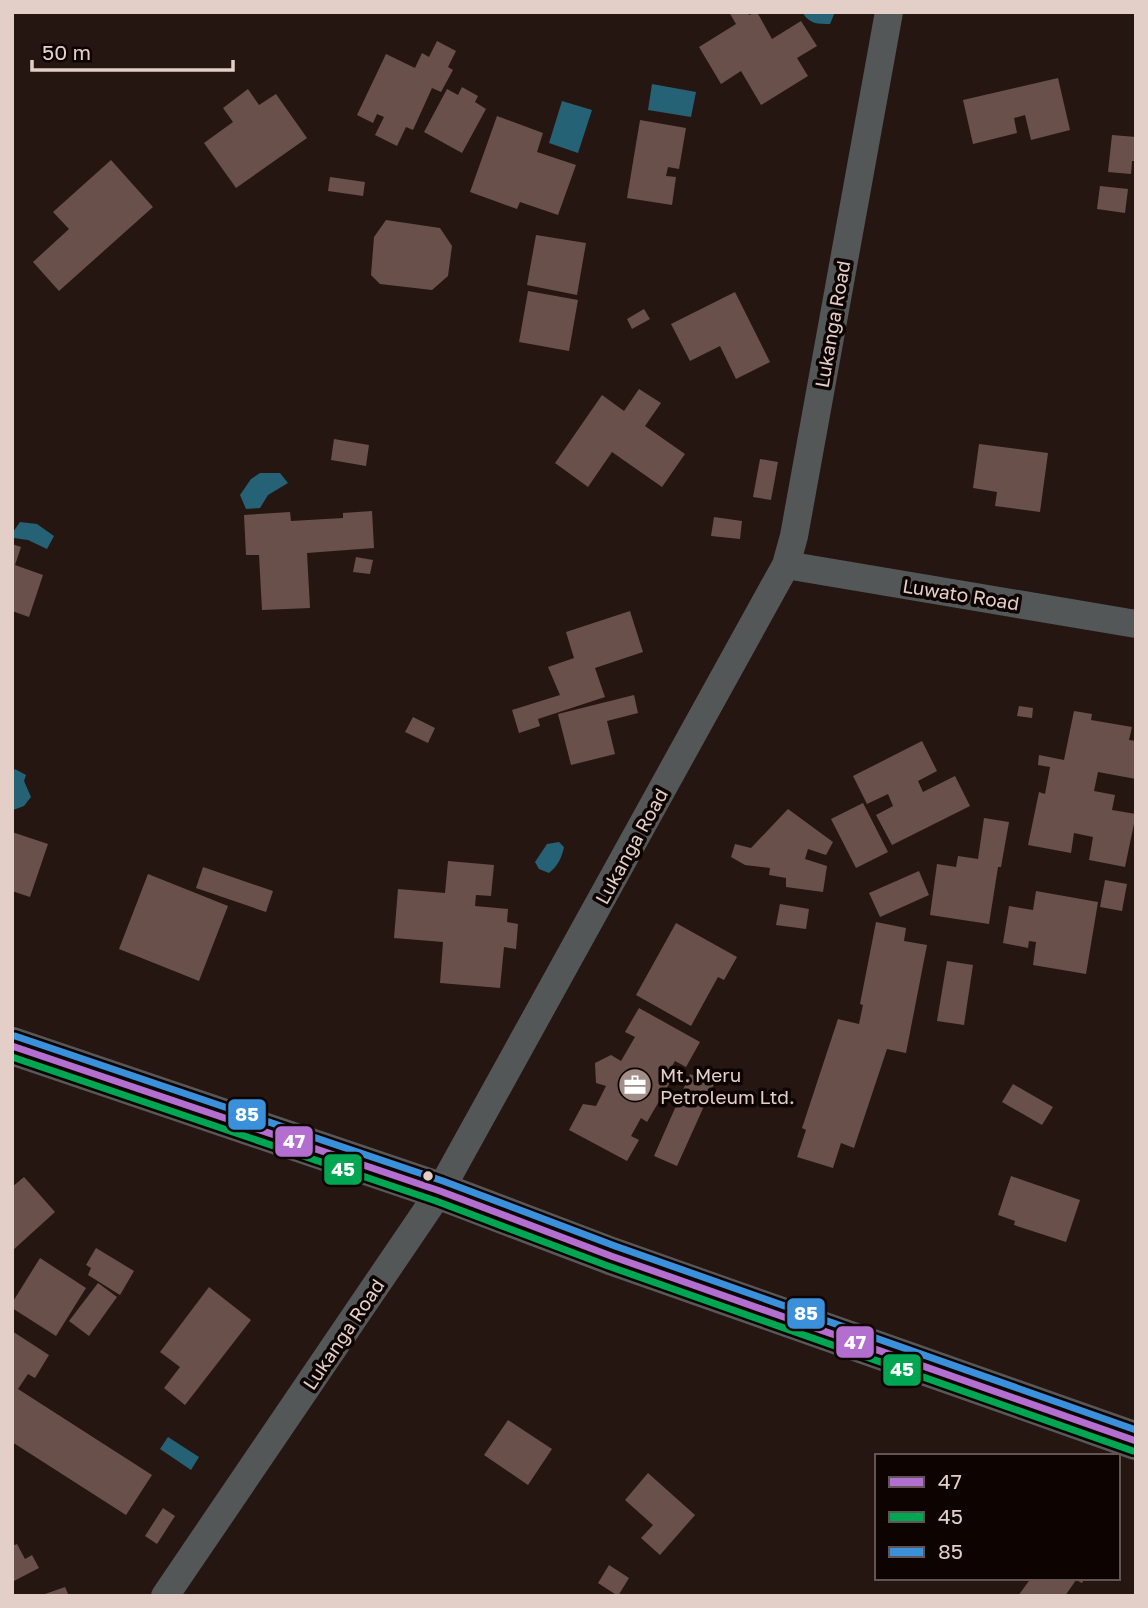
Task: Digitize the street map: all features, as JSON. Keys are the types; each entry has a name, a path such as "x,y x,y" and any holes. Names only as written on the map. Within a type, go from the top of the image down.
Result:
{"main road":[{"path":"12,1046 440,1191 611,1256 1136,1441"}],"street":[{"name":"Lukanga Road","path":"165,1596 440,1191 786,565 889,12"},
{"name":"Luwato Road","path":"786,565 1136,624"}],"water":[{"path":"788,12 835,12 830,24 811,21 803,13"},
{"path":"652,84 696,92 691,117 648,110"},
{"path":"562,101 592,110 578,153 549,143"},
{"path":"260,473 280,473 288,483 268,495 260,508 246,509 240,495 251,479"},
{"path":"20,522 37,524 54,536 47,549 28,540 14,538 13,532"},
{"path":"15,769 26,775 24,781 31,797 24,806 13,810 12,773"},
{"path":"559,842 564,847 557,864 549,873 539,869 535,862 547,844"},
{"path":"168,1437 199,1457 191,1470 160,1449"}],"building":[{"path":"729,12 747,12 749,15 757,12 772,39 801,21 817,46 797,58 808,76 761,105 741,71 721,84 699,47 736,24"},
{"path":"437,41 456,51 448,67 453,70 441,92 432,88 413,130 406,127 397,146 375,135 384,117 377,114 373,123 357,115 386,54 415,68 422,53 429,57"},
{"path":"1058,78 1070,130 1031,140 1025,115 1014,118 1017,133 973,144 963,100"},
{"path":"462,87 478,96 475,102 486,109 462,153 424,132 447,89 458,95"},
{"path":"248,89 259,105 276,94 307,138 236,188 204,143 233,122 223,108"},
{"path":"497,116 543,133 537,152 576,165 558,215 520,202 517,209 470,192"},
{"path":"640,120 686,128 679,169 668,167 666,176 676,177 672,205 627,198"},
{"path":"1112,135 1136,137 1136,161 1132,161 1131,174 1108,172"},
{"path":"111,160 153,207 59,291 33,262 69,229 53,212"},
{"path":"330,177 365,182 363,196 328,191"},
{"path":"1100,186 1128,189 1125,213 1097,209"},
{"path":"386,220 440,228 452,246 448,276 432,290 380,284 371,275 374,237"},
{"path":"536,235 586,243 577,295 527,285"},
{"path":"528,291 578,300 569,351 519,342"},
{"path":"735,292 770,362 736,379 720,346 690,361 671,324"},
{"path":"644,309 650,319 632,329 627,319"},
{"path":"639,389 661,403 645,426 685,454 662,487 612,452 588,487 555,463 602,395 624,411"},
{"path":"334,439 369,445 366,466 331,460"},
{"path":"979,444 1048,453 1040,512 995,506 997,492 973,488"},
{"path":"760,459 778,462 771,500 753,497"},
{"path":"372,511 374,548 307,553 310,608 262,610 259,555 246,555 244,515 290,512 291,521 343,518 343,513"},
{"path":"714,517 742,521 740,539 711,536"},
{"path":"12,544 21,547 15,565 43,575 29,617 12,611"},
{"path":"356,557 373,560 370,574 353,572"},
{"path":"630,611 643,652 595,668 605,697 538,719 540,726 519,733 512,710 560,695 548,667 574,658 566,632"},
{"path":"634,695 638,713 607,721 615,754 571,765 558,714"},
{"path":"1019,706 1033,708 1032,718 1017,716"},
{"path":"1074,711 1092,714 1091,720 1132,727 1129,740 1136,741 1136,779 1098,772 1094,791 1115,795 1112,810 1136,814 1125,867 1089,860 1093,837 1074,833 1071,853 1028,845 1039,792 1045,794 1050,767 1038,765 1039,755 1064,760"},
{"path":"413,717 435,728 428,743 405,732"},
{"path":"922,741 937,771 918,781 923,792 955,776 970,806 892,845 876,815 893,806 888,794 867,804 853,776"},
{"path":"863,803 888,852 856,868 831,819"},
{"path":"788,809 833,842 826,855 808,849 805,859 827,866 823,892 786,887 786,878 769,875 770,868 745,865 731,857 735,844 751,848"},
{"path":"984,818 1009,822 1001,867 998,867 989,924 930,915 937,864 956,867 958,856 978,859"},
{"path":"12,832 48,844 30,897 12,891"},
{"path":"448,861 494,865 491,896 476,895 475,906 508,909 507,922 518,924 516,949 504,947 500,988 440,983 443,942 394,938 398,889 445,893"},
{"path":"203,867 273,891 266,912 196,888"},
{"path":"919,871 929,895 880,917 869,893"},
{"path":"148,874 228,906 199,981 119,949"},
{"path":"1105,880 1127,884 1122,911 1100,907"},
{"path":"1036,891 1098,902 1086,974 1033,965 1036,942 1029,941 1028,948 1003,943 1009,906 1033,910"},
{"path":"780,904 809,909 806,929 776,925"},
{"path":"876,922 906,928 904,941 927,945 906,1053 887,1049 854,1148 841,1143 833,1168 797,1157 806,1130 802,1128 838,1019 859,1024 863,1005 860,1004"},
{"path":"676,923 737,957 724,980 718,977 691,1026 636,995"},
{"path":"947,961 973,965 964,1025 937,1021"},
{"name":"Mt. Meru Petroleum Ltd.","path":"639,1008 700,1042 686,1067 675,1061 667,1075 672,1079 647,1122 641,1118 631,1136 639,1140 627,1161 569,1130 583,1104 596,1106 606,1086 596,1083 595,1063 611,1055 621,1061 635,1037 625,1032"},
{"path":"690,1074 714,1084 677,1166 654,1156"},
{"path":"1013,1084 1053,1107 1042,1125 1002,1102"},
{"path":"1011,1176 1080,1200 1066,1242 1014,1225 1015,1221 998,1215"},
{"path":"24,1177 55,1212 12,1251 12,1187"},
{"path":"96,1248 134,1271 120,1295 88,1275 91,1268 86,1265"},
{"path":"40,1258 86,1288 56,1336 12,1308 12,1303"},
{"path":"98,1283 117,1297 89,1336 69,1321"},
{"path":"209,1287 251,1320 185,1405 164,1388 180,1367 160,1352"},
{"path":"12,1331 49,1355 35,1378 28,1374 18,1389 152,1475 126,1515 12,1442"},
{"path":"508,1420 552,1449 528,1485 484,1455"},
{"path":"648,1473 695,1515 660,1555 641,1538 653,1525 625,1500"},
{"path":"163,1508 175,1516 157,1544 145,1536"},
{"path":"17,1544 25,1559 32,1555 39,1568 12,1582 12,1546"},
{"path":"609,1565 629,1578 618,1596 598,1583"},
{"path":"1030,1580 1076,1580 1065,1596 1018,1596"},
{"path":"65,1587 69,1596 45,1596 45,1594"}],"transit line":[{"name":"85","path":"15,1036 443,1181 615,1246 1136,1430"},
{"name":"47","path":"12,1046 440,1191 611,1256 1136,1441"},
{"name":"45","path":"12,1057 436,1201 608,1266 1133,1451"}],"place":[{"name":"Mt. Meru Petroleum Ltd.","path":"635,1085"}]}
